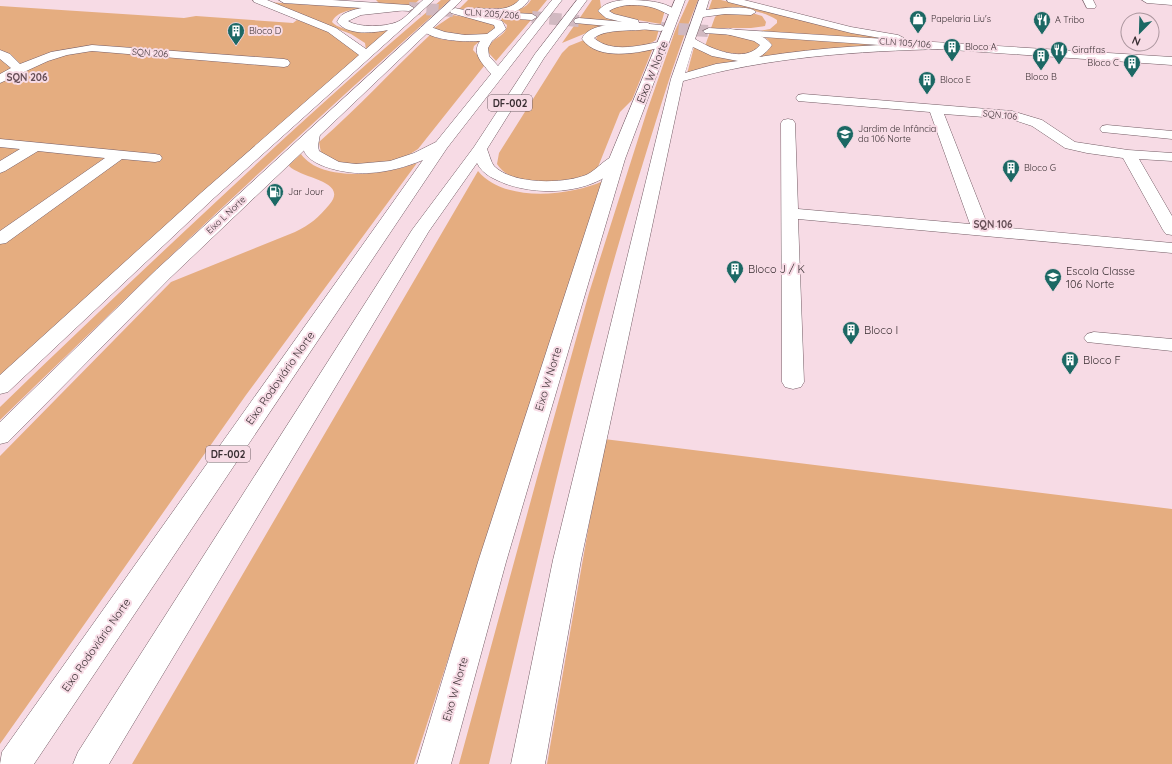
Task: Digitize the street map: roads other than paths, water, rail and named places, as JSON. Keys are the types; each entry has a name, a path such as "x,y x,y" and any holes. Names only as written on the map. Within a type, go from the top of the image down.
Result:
{"main road":[{"path":"258,0 332,30 366,55"},
{"path":"284,0 406,8"},
{"path":"370,0 376,3 406,8"},
{"path":"0,387 208,196 429,0"},
{"path":"455,8 509,10 517,8 524,0"},
{"name":"Eixo Rodoviário Norte","path":"14,764 441,145 497,73 557,0"},
{"name":"DF-002","path":"90,764 421,230 480,149 539,57 582,0"},
{"path":"732,0 851,30 945,46"},
{"path":"1147,0 1172,2"},
{"path":"648,26 610,16 603,10 607,3 642,3 666,9 670,21"},
{"path":"400,25 384,28 359,28 347,26 342,22 345,17 360,12 406,8"},
{"path":"455,8 498,23 501,29 482,44 480,49 482,54 497,73"},
{"name":"CLN 205/206","path":"455,8 532,17"},
{"name":"Eixo L Norte","path":"0,436 163,274 425,28 455,8"},
{"path":"528,764 567,560 682,60 704,15 725,11 746,11 765,15 770,18 770,23 757,30 730,32"},
{"name":"CLN 105/106","path":"704,15 730,32 1172,61"},
{"path":"579,21 648,26"},
{"path":"574,41 610,28 648,26 670,21"},
{"path":"589,36 588,39 591,43 610,50 634,50 670,21"},
{"name":"Eixo W Norte","path":"434,764 492,562 616,160 670,21"},
{"path":"425,28 438,35 446,37 490,37"},
{"path":"690,41 710,52 735,56 756,54 763,50 766,45 758,38 730,32"},
{"path":"539,57 562,45"},
{"path":"677,79 716,68 786,56 888,47 945,46"},
{"name":"SQN 206","path":"0,79 19,69 60,52 92,48 284,63"},
{"path":"0,54 6,56 19,69"},
{"name":"SQN 106","path":"803,98 1023,118 1037,123 1070,145 1086,149 1128,154 1172,157"},
{"path":"936,110 981,230"},
{"path":"788,123 793,382"},
{"path":"1107,129 1172,135"},
{"path":"313,134 312,153 330,164 347,167 364,168 383,166 412,159 441,145"},
{"path":"0,143 155,158"},
{"path":"0,168 34,147"},
{"path":"480,149 487,166 496,174 512,181 534,186 559,186 581,180 602,172 616,160"},
{"path":"1128,154 1172,230"},
{"path":"0,239 118,155"},
{"path":"789,213 1172,248"},
{"path":"1094,338 1172,345"}],"tunnel":[{"path":"409,8 453,11"},
{"path":"532,17 579,21"},
{"path":"661,28 709,31"}],"place":[{"name":"Papelaria Liu's","path":"918,34"},
{"name":"A Tribo","path":"1042,35"},
{"name":"Bloco D","path":"236,46"},
{"name":"Bloco A","path":"952,62"},
{"name":"Giraffas","path":"1059,65"},
{"name":"Bloco B","path":"1041,71"},
{"name":"Bloco C","path":"1132,78"},
{"name":"Bloco E","path":"927,95"},
{"name":"Jardim de Infância da 106 Norte","path":"845,149"},
{"name":"Bloco G","path":"1011,183"},
{"name":"Jar Jour","path":"275,207"},
{"name":"Bloco J / K","path":"735,284"},
{"name":"Escola Classe 106 Norte","path":"1053,292"},
{"name":"Bloco I","path":"851,345"},
{"name":"Bloco F","path":"1070,375"}],"district":[{"name":"SQN 206","path":"27,77"},
{"name":"SQN 106","path":"993,224"}]}
